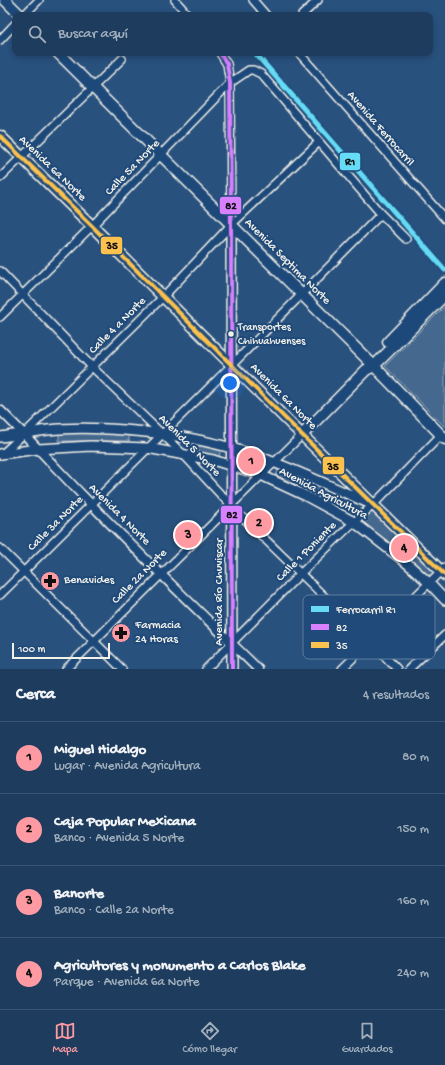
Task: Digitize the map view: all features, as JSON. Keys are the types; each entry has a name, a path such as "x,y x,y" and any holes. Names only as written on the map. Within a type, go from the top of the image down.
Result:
{"main road":[{"path":"5,0 17,12"},
{"name":"Avenida Septima Norte","path":"61,56 443,437"},
{"name":"Avenida 6a Norte","path":"0,136 373,505 444,571"},
{"name":"Avenida Río Chuviscar","path":"231,225 232,669"},
{"path":"370,365 445,283"},
{"path":"370,365 445,295"},
{"name":"Calle 2a Norte","path":"302,435 370,365"},
{"name":"Avenida Agricultura","path":"0,437 48,430 99,428 161,434 200,440 232,448 275,462 373,505"},
{"name":"Avenida Agricultura","path":"1,455 38,450 91,446 147,448 232,465 262,475 306,496 354,522 387,547 429,583 445,600"}],"street":[{"path":"27,12 39,0"},
{"path":"175,0 185,12"},
{"path":"253,0 263,12"},
{"path":"305,12 318,0"},
{"path":"0,40 12,27"},
{"path":"222,56 227,64 230,84"},
{"name":"Avenida Ferrocarril","path":"302,56 445,219"},
{"path":"0,178 122,59"},
{"name":"Calle 5a Norte","path":"0,317 92,226 230,84 245,72 253,70 261,74 319,142"},
{"name":"Avenida Río Chuviscar","path":"230,84 231,225"},
{"path":"319,142 381,214 406,239"},
{"name":"Calle 4 a Norte","path":"1,455 163,297 231,225 319,142"},
{"name":"Calle 3a Norte","path":"0,595 381,214"},
{"name":"Avenida 5 Norte","path":"0,271 92,367 183,454 232,505 323,595"},
{"name":"Avenida 4 Norte","path":"0,410 91,505 258,669"},
{"name":"Calle 2a Norte","path":"66,669 302,435"},
{"name":"Calle 1 Poniente","path":"206,669 301,573 443,437"},
{"path":"0,548 122,669"},
{"path":"417,595 444,571"},
{"path":"435,645 445,636"},
{"path":"342,669 352,659"},
{"name":"Avenida 5 Norte","path":"387,659 397,669"},
{"path":"409,669 420,659"}],"shaded area":[{"path":"445,306 445,427 385,366"},
{"path":"59,433 129,433 129,441 59,441"},
{"path":"200,442 221,448 219,457 198,451"},
{"path":"280,465 340,495 335,504 276,475"},
{"path":"372,505 442,570 431,581 356,520"}],"rail line":[{"name":"R1","path":"258,56 445,270"}],"transit line":[{"name":"82","path":"222,56 227,64 230,83 232,669"},
{"name":"35","path":"0,136 445,575"}],"place":[{"name":"Transportes Chihuahuenses","path":"231,334"},
{"name":"Miguel Hidalgo","path":"251,461"},
{"name":"Caja Popular Mexicana","path":"259,523"},
{"name":"Banorte","path":"188,535"},
{"name":"Agricultores y monumento a Carlos Blake","path":"404,548"},
{"name":"Benavides","path":"50,581"},
{"name":"Farmacia 24 Horas","path":"121,633"}]}
